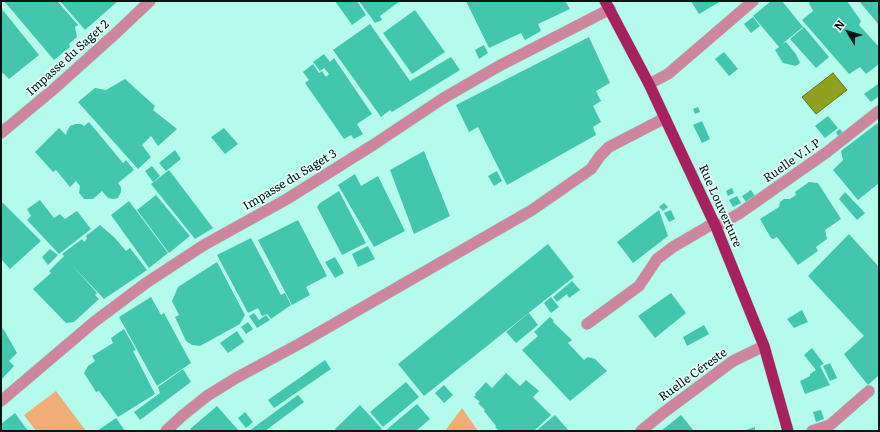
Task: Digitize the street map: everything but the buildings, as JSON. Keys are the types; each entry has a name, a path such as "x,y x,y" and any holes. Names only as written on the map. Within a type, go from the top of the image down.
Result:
{"main road":[{"name":"Rue Louverture","path":"608,5 650,84 715,225 764,346 788,431"}],"street":[{"name":"Impasse du Saget 2","path":"1,133 55,88 150,1"},
{"path":"650,84 668,74 753,1"},
{"name":"Impasse du Saget 3","path":"1,401 94,322 146,284 204,245 287,199 373,145 442,99 608,5"},
{"name":"Ruelle V.I.P","path":"587,324 639,286 657,259 673,247 740,213 827,152 879,111"},
{"path":"166,431 207,396 236,378 299,344 532,210 592,169 600,156 609,147 665,118"},
{"name":"Ruelle Céreste","path":"641,431 733,360 764,346"},
{"path":"812,431 830,425 869,391"}],"shaded area":[{"path":"833,73 847,90 816,114 802,97"},
{"path":"56,391 86,431 36,431 24,415"},
{"path":"462,408 478,431 445,431"}]}
